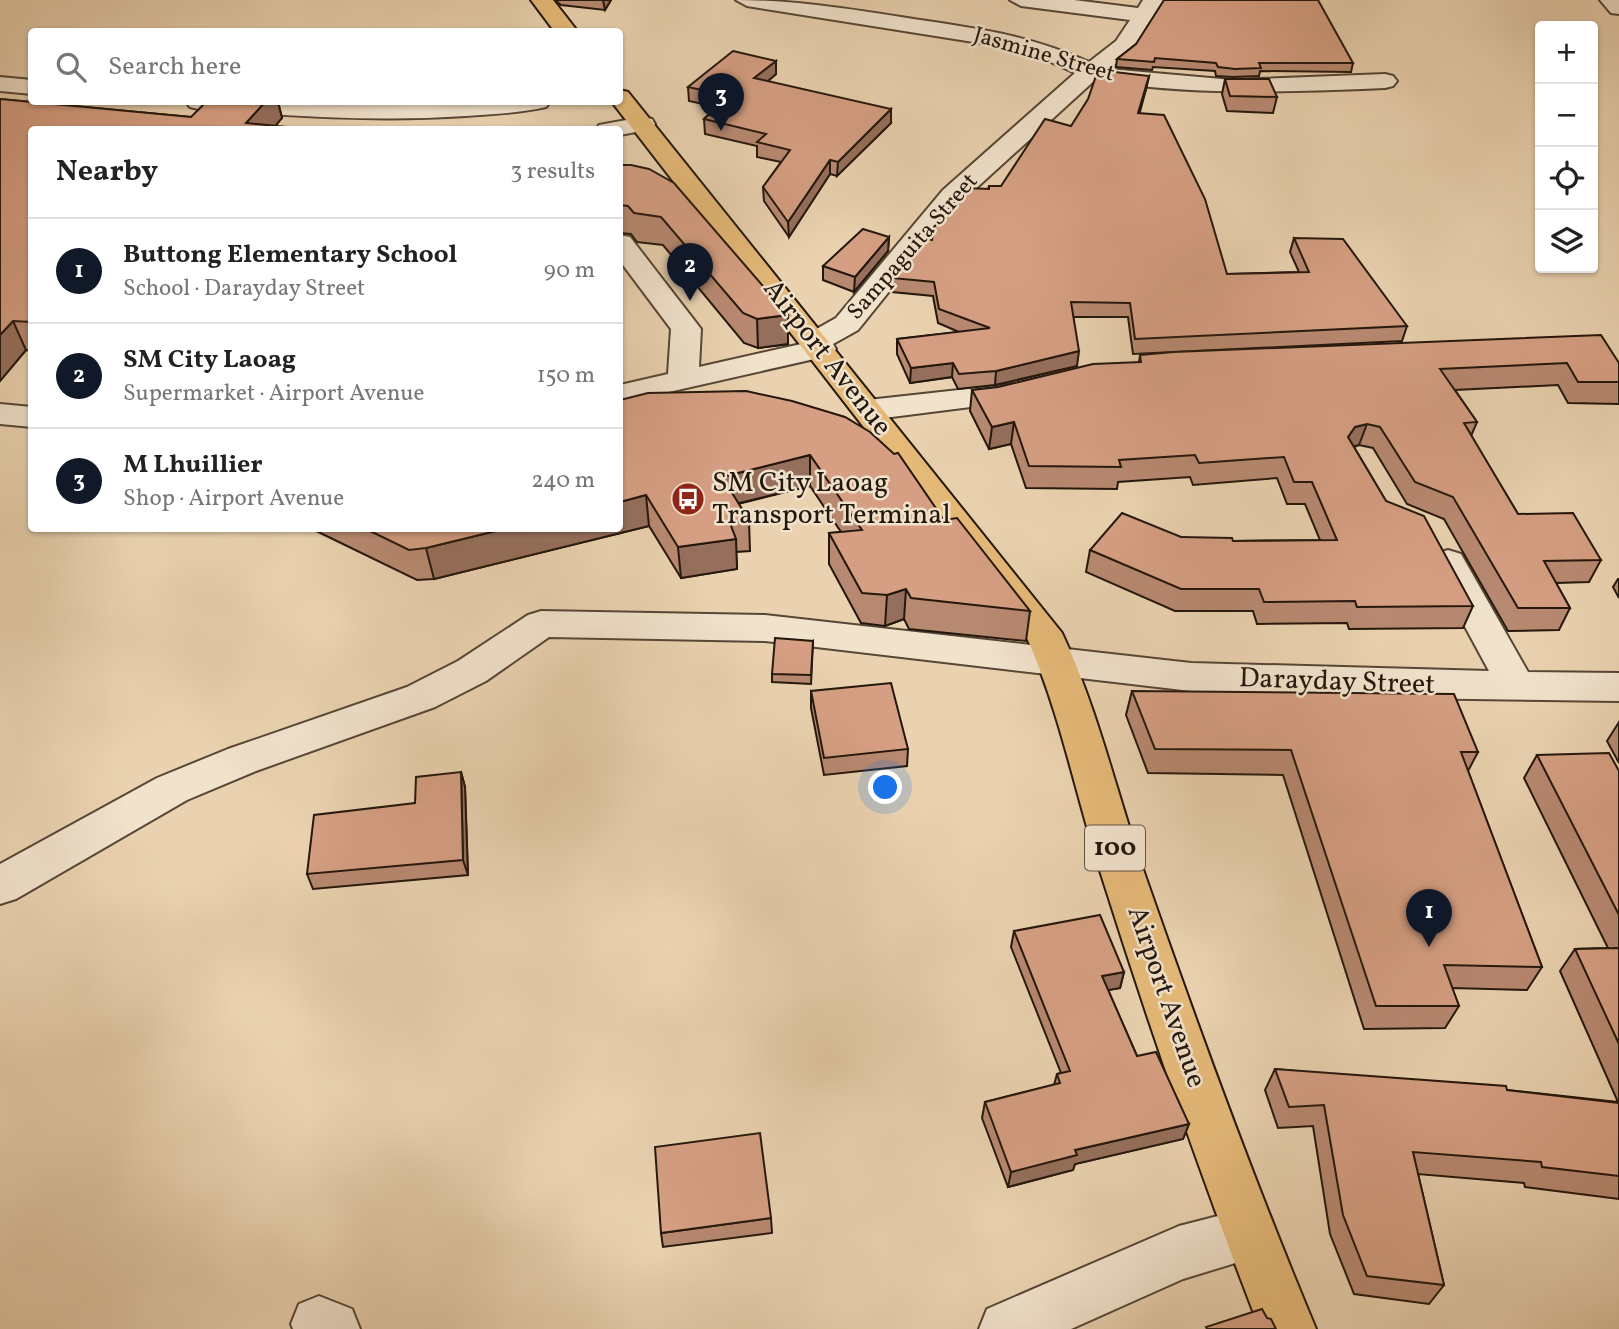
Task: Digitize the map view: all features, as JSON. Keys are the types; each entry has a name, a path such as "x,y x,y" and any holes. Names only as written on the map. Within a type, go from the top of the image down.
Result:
{"main road":[{"path":"542,0 564,28"},
{"name":"Airport Avenue","path":"623,101 1043,633 1056,659 1123,872 1249,1234 1288,1329"}],"street":[{"name":"Jasmine Street","path":"747,0 1005,40 1041,49 1093,73 1143,81 1233,87 1385,81"},
{"path":"1021,0 1149,7"},
{"path":"1611,0 1619,8"},
{"name":"Sampaguita Street","path":"623,393 818,346 846,324 952,196 1060,96 1124,47 1149,7"},
{"path":"0,84 28,87"},
{"path":"194,113 265,107 471,120 527,105"},
{"path":"0,108 41,111"},
{"path":"194,113 252,126"},
{"path":"623,127 643,124"},
{"path":"623,247 687,329 683,379"},
{"path":"868,410 995,397 1055,383"},
{"path":"0,414 28,417"},
{"path":"1430,528 1517,686"},
{"name":"Darayday Street","path":"0,886 172,789 242,760 360,721 421,697 472,671 541,624 765,628 970,653 1056,659 1191,677 1325,683 1619,687"},
{"path":"1007,1329 1179,1253 1249,1234"}],"building":[{"path":"1164,0 1318,0 1353,63 1259,63 1261,68 1235,69 1218,67 1216,63 1155,58 1154,62 1117,59 1136,44"},
{"path":"733,51 776,61 754,78 891,109 838,162 830,160 788,222 763,187 790,150 757,142 766,134 704,119 729,96 688,87"},
{"path":"1098,70 1149,76 1138,113 1164,115 1205,199 1227,274 1309,272 1294,238 1343,239 1407,326 1135,339 1130,303 1071,302 1079,351 996,371 959,374 953,363 911,368 897,339 990,328 939,309 934,282 892,278 925,238 932,240 934,227 966,188 989,189 989,186 1001,186 1045,119 1071,126 1088,99"},
{"path":"1225,79 1269,79 1277,97 1230,96"},
{"path":"0,99 28,102 28,105 64,105 191,117 203,105 262,105 246,123 276,126 28,126 28,322 13,321 0,335"},
{"path":"623,165 649,169 674,183 788,315 757,319 743,313 661,217 634,213 628,206 623,205"},
{"path":"863,229 889,237 855,277 823,266"},
{"path":"1601,335 1619,363 1619,382 1578,382 1567,363 1440,369 1477,422 1464,423 1518,514 1573,513 1601,560 1544,561 1570,608 1518,608 1453,497 1415,482 1380,427 1367,424 1355,427 1348,437 1386,501 1424,516 1473,606 1357,607 1355,601 1264,602 1259,589 1181,589 1090,550 1122,513 1181,537 1232,538 1233,541 1337,540 1312,482 1294,482 1284,457 1199,463 1195,455 1119,460 1121,467 1029,466 1014,422 992,427 972,390 998,387 1093,364 1141,362 1140,355 1174,352"},
{"path":"746,391 845,417 870,432 894,454 898,453 944,520 957,518 1030,611 911,598 906,589 887,595 862,593 829,533 862,530 810,455 722,477 749,520 730,523 736,539 678,547 646,495 623,501 623,399 648,393"},
{"path":"372,532 492,532 426,548 409,550"},
{"path":"775,638 813,641 811,675 772,674"},
{"path":"891,683 908,749 824,758 811,691"},
{"path":"1132,691 1454,694 1478,752 1461,752 1542,967 1444,965 1459,1006 1376,1006 1291,750 1155,749"},
{"path":"1609,753 1619,771 1619,915 1537,755"},
{"path":"461,772 463,860 307,874 314,815 415,803 416,777"},
{"path":"1100,915 1124,972 1102,976 1137,1056 1156,1052 1189,1124 1075,1150 1077,1155 1011,1172 985,1102 1060,1083 1057,1074 1070,1071 1014,931"},
{"path":"1619,948 1619,1044 1575,949"},
{"path":"1275,1069 1506,1086 1507,1090 1619,1103 1619,1176 1542,1167 1541,1162 1413,1152 1444,1285 1367,1276 1343,1215 1324,1105 1289,1107"},
{"path":"760,1133 771,1218 661,1233 655,1147"},
{"path":"1262,1309 1276,1329 1206,1327"}],"place":[{"name":"M Lhuillier","path":"721,131"},
{"name":"SM City Laoag","path":"690,301"},
{"name":"SM City Laoag Transport Terminal","path":"688,499"},
{"name":"Buttong Elementary School","path":"1429,947"}]}
